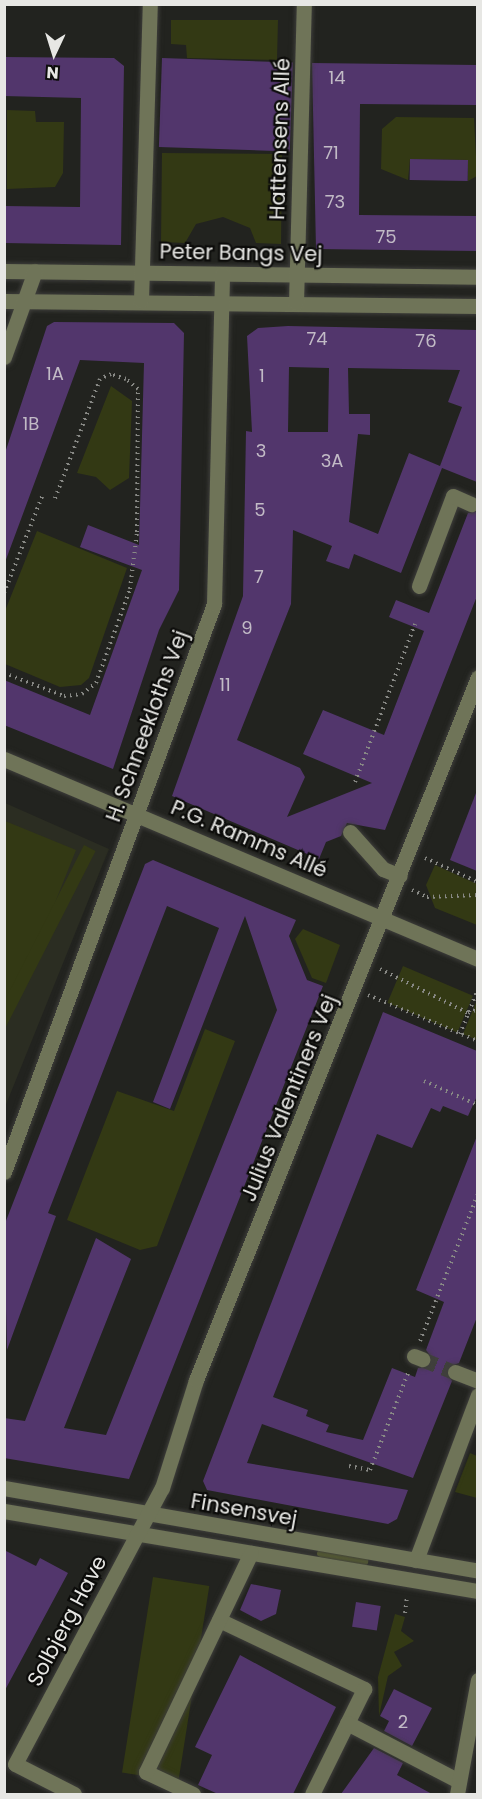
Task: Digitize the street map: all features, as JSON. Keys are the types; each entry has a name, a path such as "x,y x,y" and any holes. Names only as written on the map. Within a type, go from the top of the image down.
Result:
{"street":[{"path":"141,301 150,4"},
{"name":"Hattensens Allé","path":"296,303 304,4"},
{"name":"Peter Bangs Vej","path":"4,271 477,277"},
{"path":"4,357 28,301 35,272"},
{"name":"H. Schneekloths Vej","path":"4,1172 214,604 222,274"},
{"path":"4,301 477,306"},
{"path":"419,586 453,496 471,504"},
{"name":"Julius Valentiners Vej","path":"138,1535 149,1515 196,1380 356,990 477,677"},
{"name":"P.G. Ramms Allé","path":"4,759 477,959"},
{"path":"350,832 382,869 399,880"},
{"path":"455,1372 477,1381"},
{"path":"416,1560 477,1395"},
{"name":"Finsensvej","path":"4,1488 477,1571"},
{"name":"Finsensvej","path":"4,1511 477,1591"},
{"name":"Solbjerg Have","path":"74,1794 15,1764 138,1535"},
{"path":"193,1794 146,1772 251,1553"},
{"path":"219,1620 364,1689 312,1794"},
{"path":"346,1724 458,1788 477,1680"}],"path":[{"path":"4,673 64,696 82,694 96,683 130,589 137,532 138,389 126,379 111,374 100,379 55,499"},
{"path":"4,593 43,494"},
{"path":"355,782 416,624"},
{"path":"410,851 477,882"},
{"path":"399,880 427,897 477,895"},
{"path":"366,963 425,987 468,1013"},
{"path":"460,1034 477,989"},
{"path":"356,990 477,1041"},
{"path":"468,1013 477,1009"},
{"path":"424,1081 477,1105"}],"shaded area":[{"path":"5,803 109,849 5,1107"}],"green space":[{"path":"171,20 278,20 277,60 187,58 186,45 171,44"},
{"path":"7,110 35,111 36,122 64,122 63,173 55,187 7,189"},
{"path":"396,117 474,118 477,176 468,181 468,160 410,159 408,180 381,169 382,129"},
{"path":"162,153 282,154 281,244 256,243 250,228 223,217 196,224 185,243 161,242"},
{"path":"111,386 132,401 129,478 110,490 96,477 77,473"},
{"path":"37,531 127,568 89,678 81,685 60,687 5,664 5,611"},
{"path":"5,821 76,850 11,1013 4,1011"},
{"path":"84,845 96,851 4,1031 4,1002"},
{"path":"435,865 477,884 477,925 435,908 426,885"},
{"path":"303,929 340,945 326,983 312,978 295,939"},
{"path":"403,966 473,996 457,1033 387,1003"},
{"path":"477,1000 478,1040 463,1034"},
{"path":"205,1029 235,1041 157,1246 140,1250 67,1220 117,1091 174,1111"},
{"path":"470,1453 477,1456 477,1498 455,1492"},
{"path":"153,1577 209,1586 178,1781 122,1773"},
{"path":"395,1614 405,1617 401,1631 414,1641 394,1652 402,1666 388,1676 379,1716 378,1677"}],"building":[{"path":"4,57 114,58 124,66 121,245 4,243 4,206 80,207 81,98 4,96"},
{"path":"162,58 293,63 290,152 159,147"},
{"path":"312,63 477,65 477,105 360,104 359,215 477,216 477,251 316,249"},
{"path":"410,159 468,160 468,181 410,180"},
{"path":"54,322 174,323 184,333 179,590 159,630 113,769 4,725 4,680 90,715 142,570 80,547 88,525 139,545 144,363 80,360 4,565 4,456 47,326"},
{"path":"288,326 477,330 477,482 442,468 401,573 354,554 349,569 326,561 332,546 293,530 291,604 237,740 300,768 305,777 287,817 372,783 303,754 323,710 384,735 424,631 389,617 396,600 429,613 468,513 477,511 477,596 385,830 347,823 341,836 326,842 319,859 172,796 243,596 246,431 252,432 247,336 258,328","holes":["289,367 329,368 328,432 288,432","348,368 460,370 448,402 462,407 440,466 409,453 378,534 349,522 358,434 370,435 370,414 349,414"]},
{"path":"477,793 477,871 450,860"},
{"path":"153,860 296,920 289,936 307,980 323,986 129,1479 4,1458 4,1418 25,1421 96,1238 131,1259 64,1428 106,1435 277,1010 245,916 170,1109 153,1102 219,928 167,906 48,1213 56,1216 7,1350 4,1226 145,864"},
{"path":"383,1012 477,1051 477,1096 468,1116 443,1106 440,1112 431,1108 412,1148 377,1134 273,1397 308,1410 306,1416 329,1425 326,1432 363,1440 392,1368 415,1377 418,1368 429,1366 431,1357 426,1350 444,1302 416,1290 477,1136 477,1317 459,1363 446,1368 452,1381 413,1478 262,1424 247,1463 408,1490 397,1519 388,1524 207,1490 203,1481"},
{"path":"4,1550 36,1566 40,1558 68,1573 4,1692"},
{"path":"251,1584 281,1590 276,1614 261,1621 240,1610"},
{"path":"356,1602 381,1606 377,1631 352,1627"},
{"path":"240,1655 336,1707 293,1794 218,1794 198,1785 212,1755 195,1747"},
{"path":"394,1689 432,1708 412,1746 384,1731 389,1721 380,1716"},
{"path":"374,1748 403,1763 397,1775 432,1794 341,1794"}],"waterway":[{"path":"320,1553 364,1561"}],"tunnel":[{"path":"422,1359 455,1372"}]}
